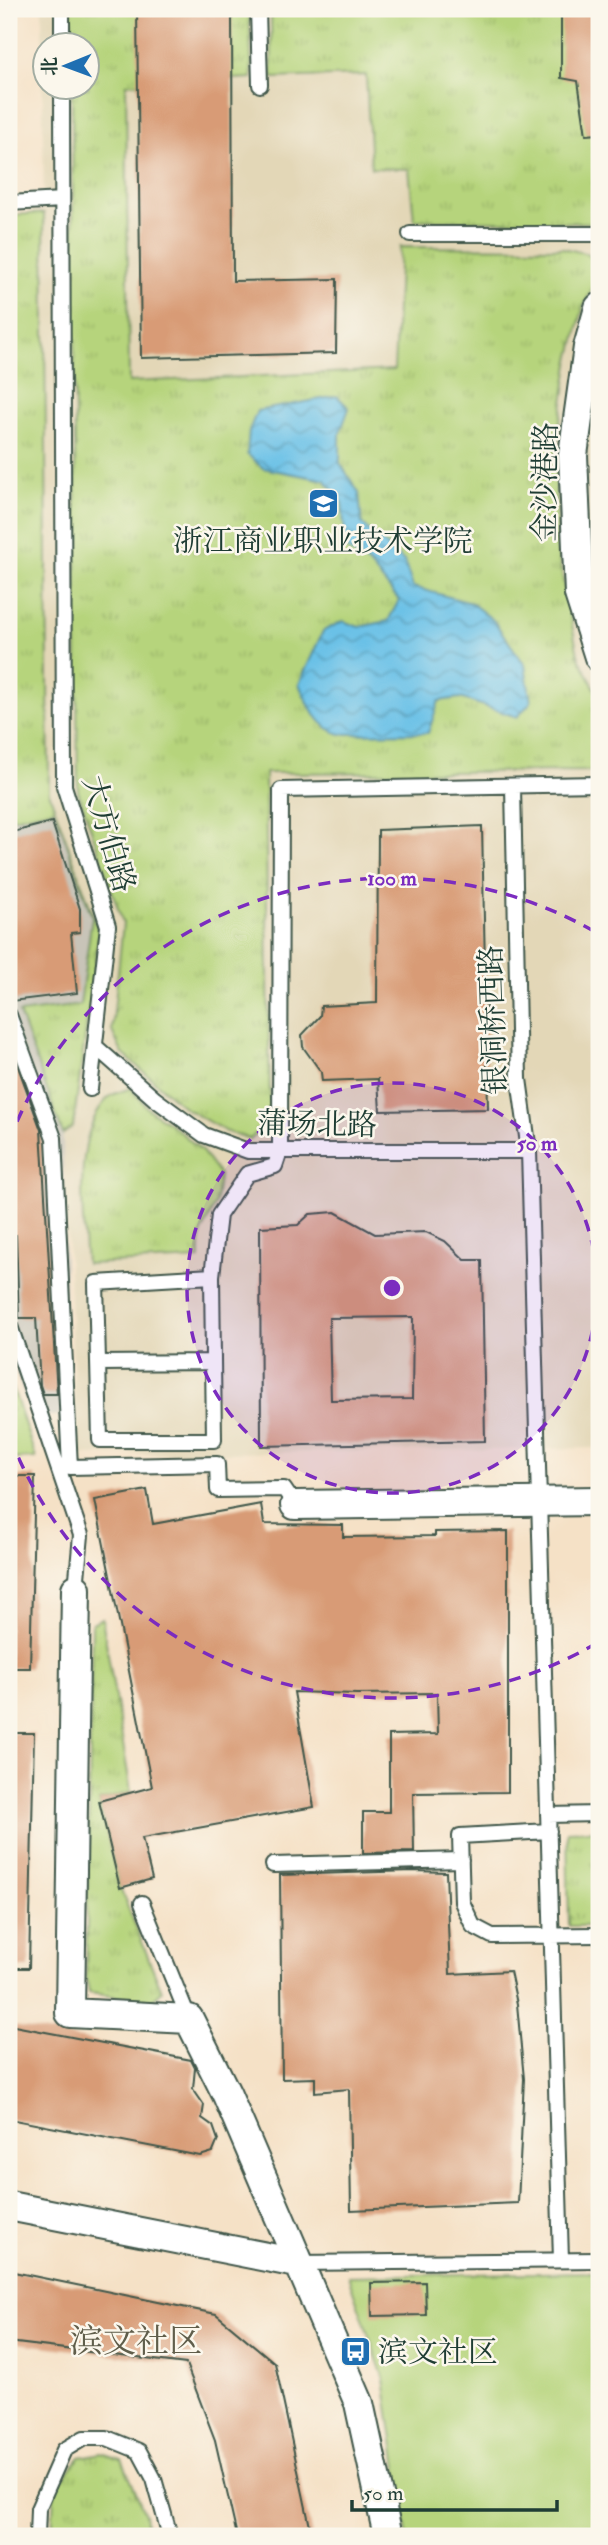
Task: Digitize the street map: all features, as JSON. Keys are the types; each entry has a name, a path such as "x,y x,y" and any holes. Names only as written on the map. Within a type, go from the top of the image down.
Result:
{"street":[{"name":"金沙港路","path":"599,308 588,347 573,455 579,594 599,657"},
{"path":"295,1505 599,1501"},
{"path":"76,1589 70,2013 189,2019 227,2095 359,2403 388,2536"},
{"path":"9,2206 298,2263"}],"lane":[{"path":"62,9 62,32"},
{"path":"258,9 260,85"},
{"name":"大方伯路","path":"62,102 64,786 108,926 90,1089"},
{"path":"9,203 62,200"},
{"path":"410,234 599,234"},
{"path":"212,1276 96,1283 100,1440 214,1440 212,1276 219,1215 247,1174 275,1166 280,1151 281,790 599,784"},
{"name":"银洞桥西路","path":"513,787 519,1079 529,1152 538,1502 554,1936 561,2260"},
{"path":"9,1015 54,1138 70,1467 217,1464 218,1490 284,1489 295,1505"},
{"name":"蒲场北路","path":"96,1047 155,1099 204,1135 248,1151 529,1152"},
{"path":"9,1323 81,1535 76,1589"},
{"path":"99,1363 213,1362"},
{"path":"548,1815 599,1814"},
{"path":"549,1831 460,1836 462,1902 473,1926 492,1936 599,1936"},
{"path":"273,1865 461,1860"},
{"path":"142,1903 189,2019"},
{"path":"298,2263 599,2260"},
{"path":"37,2536 38,2509 64,2450 84,2438 107,2438 139,2451 154,2479 170,2536"}],"shaded area":[{"name":"浙江商业职业技术学院","path":"42,9 599,9 599,1448 77,1455 63,1134 92,917 49,792 43,102 102,102 102,32 42,32"},
{"path":"55,809 92,917 80,1005 19,1014 63,1134 67,1415 32,1417 9,1356 9,819"}],"green space":[{"path":"71,9 249,9 252,78 126,84 129,382 394,370 400,247 563,248 589,254 599,274 583,308 569,364 555,453 558,555 578,655 599,697 599,771 265,773 270,1113 259,1131 250,1139 225,1131 185,1108 122,1053 112,1031 123,923 78,791 72,102 102,102 102,32 72,32"},
{"path":"271,9 599,9 599,223 414,220 409,169 371,168 366,75 272,78"},
{"path":"44,213 49,792 99,932 73,1127 63,1134 19,1013 80,1005 92,917 55,809 9,819 9,215"},
{"path":"131,1088 148,1109 201,1150 219,1175 216,1202 200,1237 200,1259 86,1264 82,1178 89,1134 96,1115 107,1099"},
{"path":"9,1377 36,1458 9,1459"},
{"path":"102,1618 131,1792 99,1801 120,1888 162,1991 151,2001 89,1993 86,1976 92,1623"},
{"path":"599,1830 599,1926 569,1926 567,1831"},
{"path":"599,2272 599,2536 407,2536 384,2379 348,2276"},
{"path":"102,2453 122,2459 145,2514 148,2536 52,2536 54,2490 80,2457"}],"water":[{"path":"337,396 349,408 340,433 340,463 359,493 362,524 404,561 413,587 471,603 493,620 525,665 531,702 517,717 460,698 439,701 428,733 340,734 326,727 310,707 299,684 323,631 343,621 359,627 388,621 399,600 369,564 346,549 342,502 325,480 263,468 247,454 249,431 257,411"}],"building":[{"path":"137,9 232,9 233,281 337,279 336,353 141,358"},
{"path":"561,9 599,9 599,134 586,135 578,81 561,78"},
{"path":"52,822 80,909 80,932 71,933 77,993 12,1001 9,893 16,891 9,833"},
{"path":"482,826 488,1109 380,1111 378,1079 322,1081 321,1072 303,1047 302,1035 320,1016 321,1006 377,1003 378,830"},
{"path":"9,1042 41,1130 57,1394 43,1394 40,1385 36,1318 19,1318 16,1235 9,1235"},
{"path":"335,1212 375,1234 426,1232 445,1241 465,1260 482,1260 485,1441 261,1446 260,1227 298,1225 310,1214","holes":["413,1317 412,1399 331,1400 329,1318"]},
{"path":"9,1476 35,1476 30,1668 9,1668"},
{"path":"147,1490 153,1524 261,1504 264,1524 343,1525 343,1537 435,1536 435,1532 508,1531 508,1792 413,1793 414,1852 363,1853 363,1812 389,1812 389,1735 438,1734 437,1693 294,1692 314,1807 142,1838 152,1879 120,1888 99,1801 152,1787 95,1500"},
{"path":"9,1733 34,1733 29,1968 9,1968"},
{"path":"446,1872 450,1974 510,1971 517,2004 524,2079 518,2203 351,2210 349,2089 315,2092 315,2078 282,2079 280,1875"},
{"path":"9,2025 191,2060 195,2068 193,2089 204,2105 202,2118 213,2126 218,2140 213,2152 200,2156 9,2119"},
{"path":"9,2271 216,2314 275,2363 312,2536 237,2536 215,2440 186,2364 9,2342"},
{"path":"425,2282 426,2315 372,2316 371,2283"}],"place":[{"name":"浙江商业职业技术学院","path":"323,503"},
{"name":"滨文社区","path":"355,2352"}],"district":[{"name":"滨文社区","path":"136,2340"}]}
